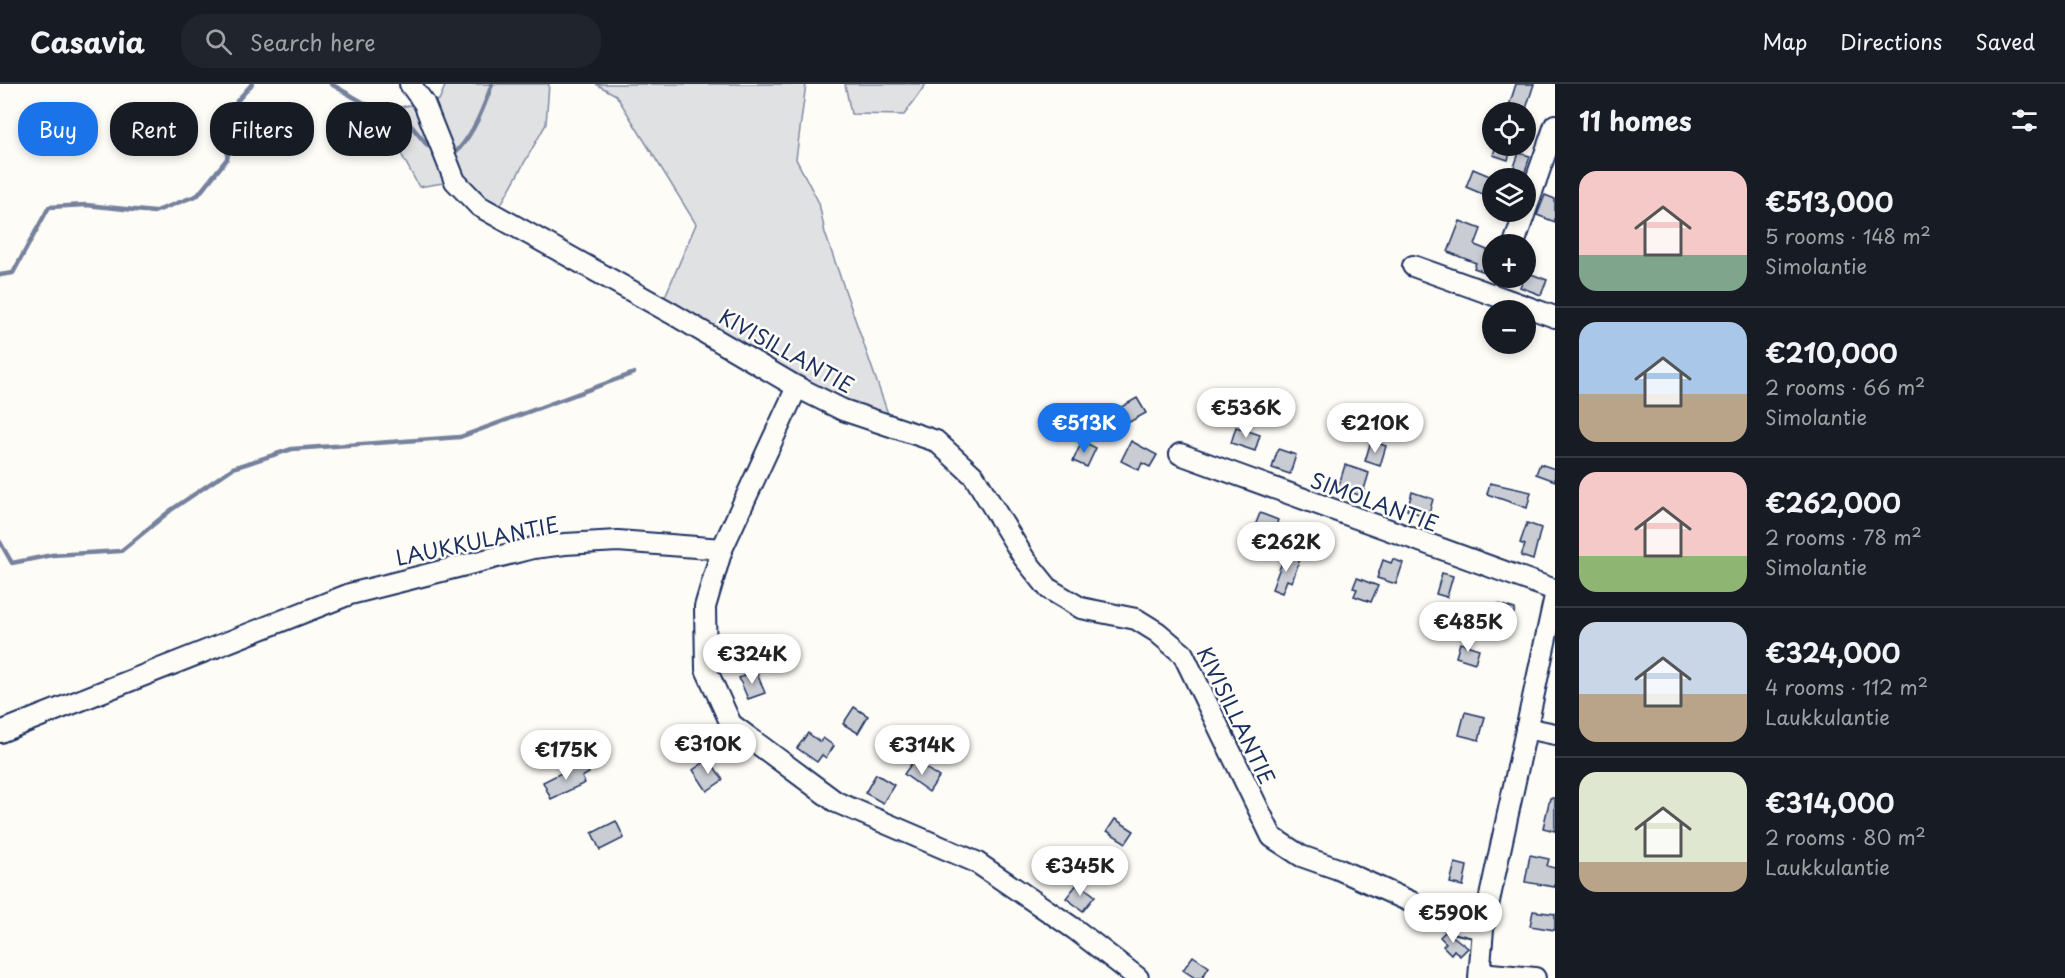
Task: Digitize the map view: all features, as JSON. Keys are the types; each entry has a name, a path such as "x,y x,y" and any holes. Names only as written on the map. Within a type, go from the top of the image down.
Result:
{"street":[{"name":"KIVISILLANTIE","path":"410,84 424,103 455,181 479,206 798,387 843,410 936,441 974,476 1024,558 1049,589 1081,608 1136,619 1157,632 1183,654 1272,837 1301,856 1338,869 1458,923 1483,929"},
{"path":"1517,234 1555,125"},
{"path":"1413,266 1482,282"},
{"path":"1503,288 1555,317"},
{"path":"798,387 722,549 705,607 706,669 731,724 836,802 976,862 1076,930 1138,978"},
{"name":"SIMOLANTIE","path":"1180,454 1555,590"},
{"name":"LAUKKULANTIE","path":"0,732 350,594 533,548 565,544 618,541 722,549"},
{"path":"1535,978 1480,976 1483,929 1554,608"},
{"path":"1526,728 1555,734"}],"shaded area":[{"path":"446,84 549,84 546,124 495,215 455,181 419,187 402,156 412,156 412,105 439,100"},
{"path":"596,84 806,84 796,159 819,203 825,233 893,428 664,299 696,224 616,95"},
{"path":"845,84 926,84 904,115 851,114"}],"building":[{"path":"1516,84 1534,84 1528,102 1510,102"},
{"path":"1496,156 1509,156 1508,160"},
{"path":"1518,156 1530,156 1526,168 1514,168"},
{"path":"1473,169 1482,173 1482,194 1466,187"},
{"path":"1545,195 1555,199 1555,222 1537,215"},
{"path":"1460,221 1481,229 1475,245 1482,248 1482,271 1474,268 1476,263 1448,252"},
{"path":"1536,276 1547,280 1541,295 1523,288 1536,288"},
{"path":"1137,398 1146,413 1124,425 1116,410"},
{"path":"1236,427 1260,435 1255,451 1231,443"},
{"path":"1082,441 1096,448 1087,467 1073,461"},
{"path":"1131,441 1157,455 1150,467 1142,463 1139,470 1121,461"},
{"path":"1371,441 1386,446 1380,466 1365,461"},
{"path":"1278,449 1296,455 1290,474 1272,468"},
{"path":"1540,464 1555,469 1555,481 1536,474"},
{"path":"1345,465 1369,473 1362,496 1338,488"},
{"path":"1490,483 1531,492 1527,508 1487,494"},
{"path":"1412,492 1433,499 1428,517 1407,510"},
{"path":"1260,513 1278,520 1272,538 1253,531"},
{"path":"1527,523 1541,528 1533,560 1521,556 1525,545 1520,543"},
{"path":"1285,554 1300,559 1292,582 1287,580 1282,593 1272,589"},
{"path":"1393,559 1403,563 1396,584 1377,578 1383,560 1391,563"},
{"path":"1442,573 1453,576 1447,597 1436,594"},
{"path":"1357,578 1378,586 1371,602 1354,596 1357,589 1353,588"},
{"path":"1498,604 1515,609 1509,630 1492,625"},
{"path":"1460,643 1479,649 1475,663 1456,657"},
{"path":"756,671 765,693 748,699 739,678"},
{"path":"854,707 868,716 858,733 843,724"},
{"path":"1465,712 1485,717 1479,740 1459,735"},
{"path":"808,733 820,742 823,738 834,746 826,758 822,755 817,762 797,748"},
{"path":"709,759 723,780 707,791 693,770"},
{"path":"914,760 939,777 929,792 904,774"},
{"path":"583,762 589,773 582,777 585,783 551,799 543,782"},
{"path":"876,774 894,785 883,803 865,793"},
{"path":"1550,798 1555,798 1555,831 1543,828"},
{"path":"1115,819 1134,831 1126,843 1107,831"},
{"path":"616,821 624,838 600,850 592,833"},
{"path":"1530,855 1549,859 1547,866 1555,868 1555,887 1525,882"},
{"path":"1455,863 1467,866 1463,886 1450,883"},
{"path":"1078,883 1095,896 1083,911 1066,898"},
{"path":"1533,911 1555,914 1555,930 1530,926"},
{"path":"1446,931 1468,948 1460,956 1454,950 1451,954 1443,946 1446,943 1440,937"},
{"path":"1193,956 1209,967 1202,978 1195,978 1183,970"}],"waterway":[{"path":"0,275 13,273 49,207 86,205 154,212 198,195 227,159 237,101 252,84"},
{"path":"331,84 378,111 408,122 428,146 435,149"},
{"path":"449,151 457,151 469,136 492,84"},
{"path":"0,542 12,563 52,555 121,551 171,510 233,468 292,449 460,437 634,373"}]}
